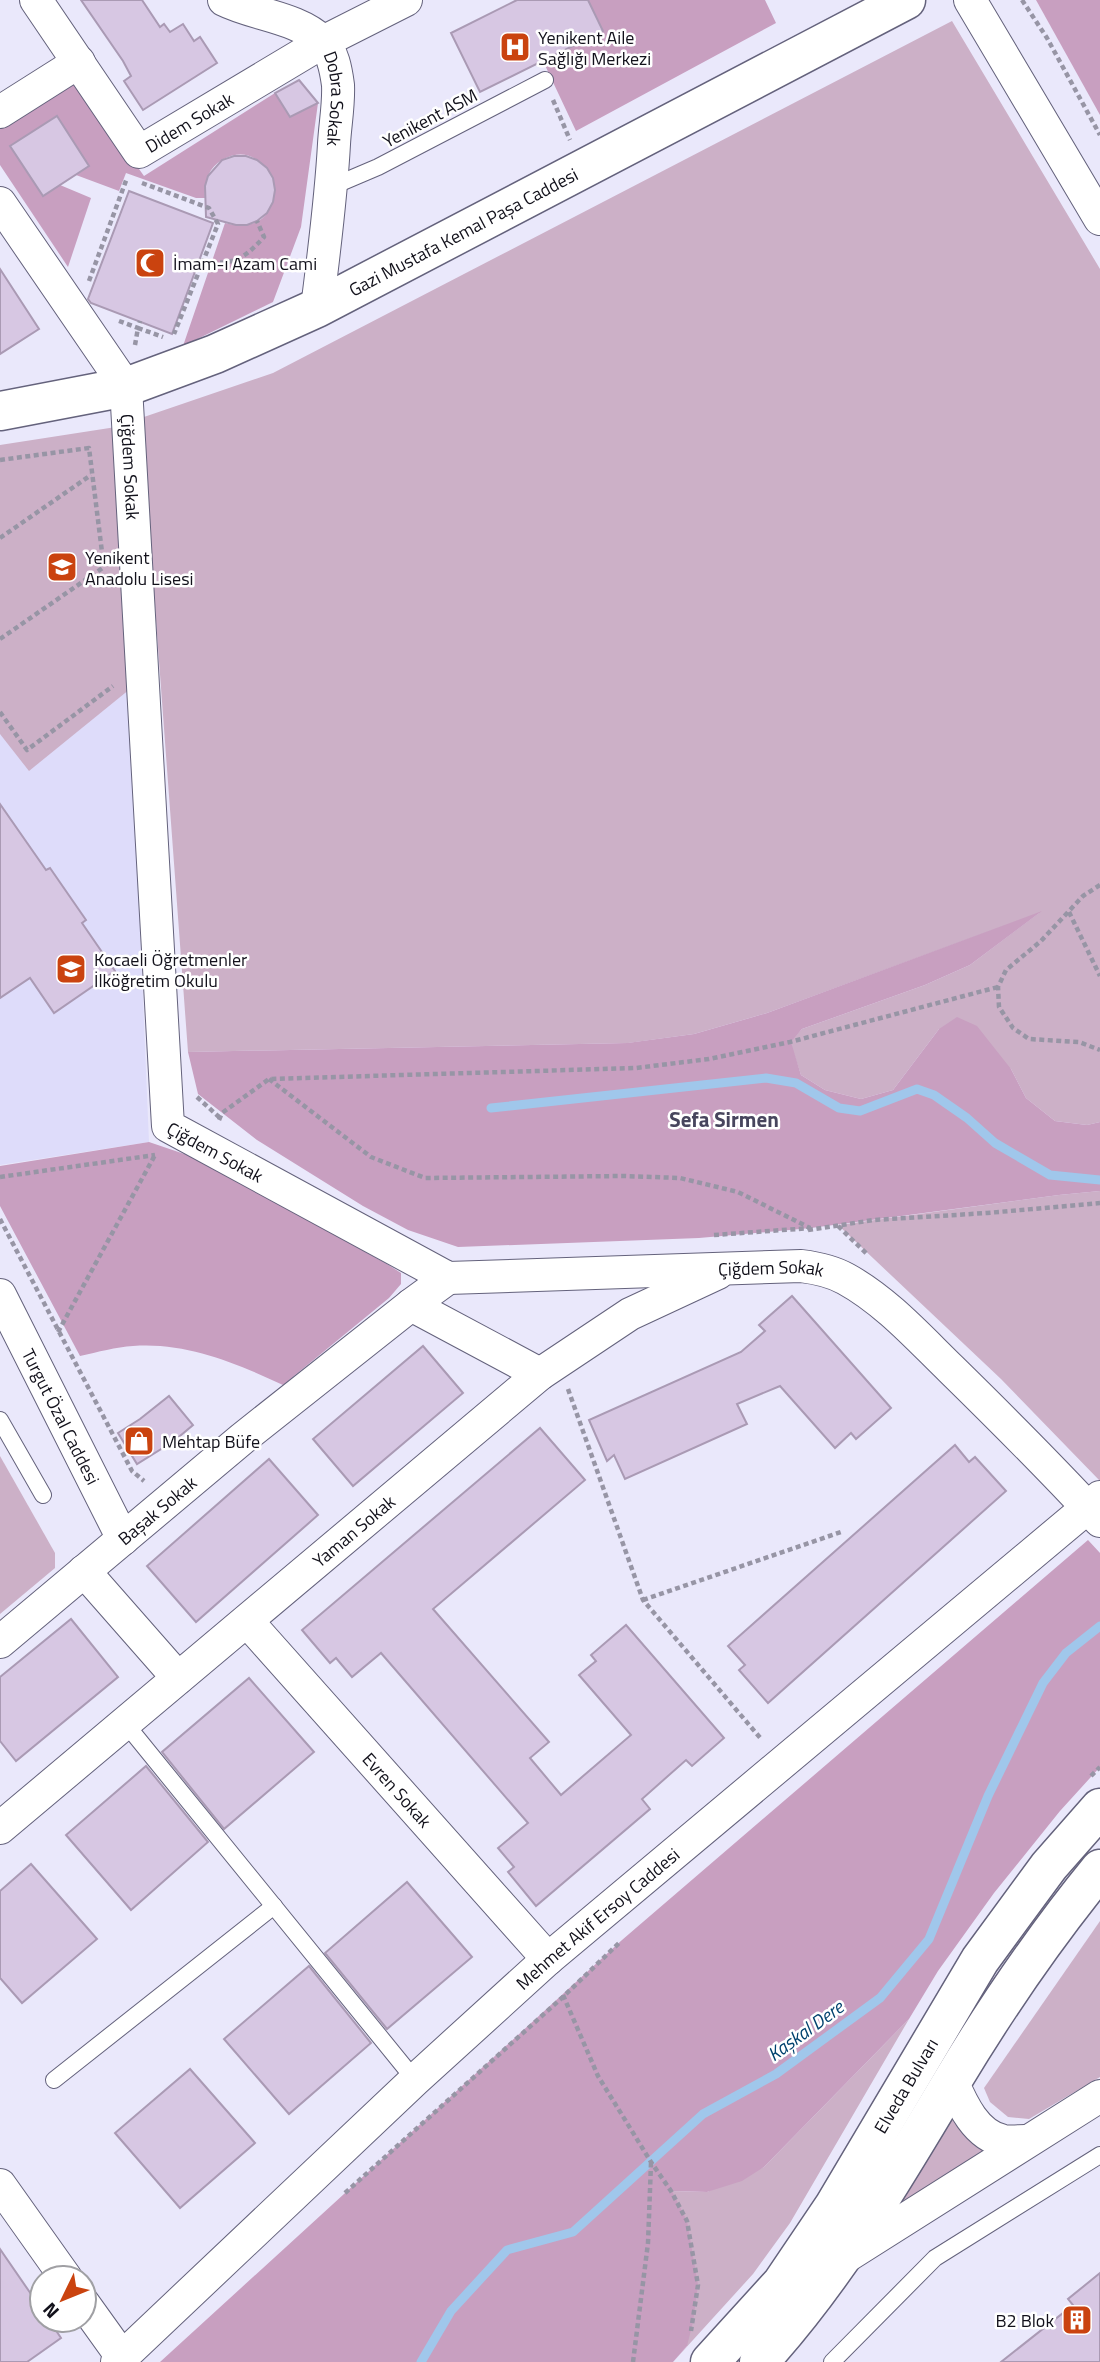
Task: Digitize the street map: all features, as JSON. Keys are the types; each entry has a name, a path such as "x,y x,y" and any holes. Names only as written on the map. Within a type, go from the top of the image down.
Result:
{"main road":[{"name":"Gazi Mustafa Kemal Paşa Caddesi","path":"0,411 126,387 215,354 317,308 906,0"},
{"name":"Elveda Bulvarı","path":"700,2348 782,2283 834,2206 980,1961 1049,1866 1100,1808"},
{"path":"759,2362 839,2262 952,2081 1054,1928 1100,1869"}],"street":[{"name":"Didem Sokak","path":"36,0 139,152 323,41"},
{"name":"Dobra Sokak","path":"224,0 307,30 323,41 333,60 338,86 331,187 317,308"},
{"path":"323,41 406,0"},
{"path":"971,0 1100,219"},
{"path":"0,112 79,62"},
{"path":"0,203 126,387"},
{"name":"Çiğdem Sokak","path":"126,387 168,1126 448,1278 728,1267 801,1266 824,1269 868,1293 915,1334 1096,1509"},
{"name":"Yaman Sokak","path":"0,1828 549,1368 631,1314 728,1267"},
{"name":"Başak Sokak","path":"0,1642 243,1438 448,1278"},
{"name":"Turgut Özal Caddesi","path":"0,1295 123,1538"},
{"path":"411,1305 549,1368"},
{"name":"Mehmet Akif Ersoy Caddesi","path":"119,2360 415,2080 548,1959 781,1764 1096,1509"},
{"path":"84,1571 178,1678"},
{"name":"Evren Sokak","path":"247,1621 548,1959"},
{"path":"952,2081 972,2120 986,2133 1003,2141 1026,2141"},
{"path":"839,2262 1100,2096"},
{"path":"0,2185 56,2264"},
{"path":"98,2326 119,2360"}],"lane":[{"name":"Yenikent ASM","path":"331,187 378,167 545,80"},
{"path":"0,1420 43,1495"},
{"path":"125,1723 415,2080"},
{"path":"54,2080 274,1906"},
{"path":"832,2362 935,2258 1100,2155"}],"path":[{"path":"1023,0 1100,135"},
{"path":"545,80 582,168"},
{"path":"80,321 79,306 127,178 209,208 218,224 172,340 115,319"},
{"path":"203,261 222,265 248,255 264,237 257,221"},
{"path":"126,387 140,321"},
{"path":"0,460 89,448 106,580"},
{"path":"1,535 91,475"},
{"path":"0,639 104,567"},
{"path":"0,712 27,750 119,682"},
{"path":"1099,1049 1079,1042 1028,1040 1013,1028 999,1007 998,987 1006,970 1041,941 1083,896 1100,885"},
{"path":"1069,912 1100,976"},
{"path":"207,1147 222,1113 269,1079 636,1068 709,1059 790,1042 998,987"},
{"path":"269,1079 371,1157 425,1178 680,1178 738,1192 811,1228"},
{"path":"191,1091 220,1118 232,1125"},
{"path":"0,1177 155,1155 38,1370"},
{"path":"704,1236 1100,1203"},
{"path":"799,1234 811,1228"},
{"path":"549,1368 643,1600 781,1764"},
{"path":"643,1600 841,1532"},
{"path":"344,2193 564,1996 622,1940"},
{"path":"548,1959 598,2076 687,2221 698,2285 700,2348"},
{"path":"633,2362 648,2243 651,2162"}],"shaded area":[{"path":"588,0 765,0 776,23 576,131 543,61 603,31"},
{"path":"1036,0 1100,0 1100,115"},
{"path":"952,21 1100,269 1100,1122 1087,1125 1055,1121 1026,1098 1011,1069 939,1029 893,1090 861,1099 825,1090 801,1075 790,1042 802,1029 925,985 970,965 1039,913 767,1013 694,1034 628,1043 188,1052 141,418 273,373"},
{"path":"74,78 144,176 275,93 290,117 318,103 301,227 273,302 183,346 225,223 249,224 264,217 272,203 272,187 267,171 256,159 241,155 217,163 208,176 205,198 196,198 126,173 119,191 76,175 89,166 56,116 11,146 43,196 60,185 91,198 68,267 0,165 0,126"},
{"name":"Yenikent Anadolu Lisesi","path":"116,427 130,689 29,771 0,734 0,445"},
{"name":"Kocaeli Öğretmenler İlköğretim Okulu","path":"0,445 130,689 149,1142 0,1165"},
{"path":"1042,911 970,965 925,985 802,1029 791,1042 801,1075 825,1090 861,1099 893,1090 939,1029 957,1017 977,1026 1011,1069 1026,1098 1055,1121 1087,1125 1100,1122 1100,1191 811,1228 699,1238 458,1247 408,1230 363,1206 257,1140 198,1094 188,1052 627,1043 694,1034 767,1013"},
{"path":"149,1142 199,1159 387,1264 401,1273 401,1284 389,1298 283,1385 229,1362 172,1347 127,1347 80,1356 0,1206 0,1166"},
{"path":"1100,1191 1100,1481 1001,1379 838,1225"},
{"path":"0,1456 55,1553 55,1568 0,1614"},
{"path":"1088,1540 1100,1553 1100,1767 1060,1811 994,1893 938,1971 909,2019 764,2167 742,2181 707,2192 672,2191 687,2221 698,2285 687,2346 673,2362 160,2362 622,1940"},
{"path":"1100,1921 1100,2077 1029,2119 1008,2117 990,2102 984,2088"},
{"path":"909,2019 790,2223 753,2274 673,2362 687,2346 671,2191 707,2192 764,2167"},
{"path":"955,2113 965,2135 975,2143 998,2150 889,2214"}],"building":[{"path":"81,0 142,0 160,27 164,24 170,32 183,24 194,41 200,37 217,63 143,110 124,81 131,76 123,61"},
{"name":"Yenikent Aile Sağlığı Merkezi","path":"517,0 588,0 603,31 480,92 451,33"},
{"path":"299,80 318,103 290,117 275,93"},
{"path":"57,116 89,166 43,196 10,146"},
{"path":"234,156 257,160 267,168 273,178 273,202 267,213 247,225 236,225 206,217 205,186 208,176 222,160"},
{"name":"İmam-ı Azam Cami","path":"129,191 213,223 172,334 91,303 88,299"},
{"path":"0,269 39,329 0,354"},
{"path":"0,804 46,870 50,868 86,920 82,923 115,971 54,1013 30,978 0,998"},
{"path":"792,1296 891,1408 856,1439 851,1433 835,1448 780,1386 737,1404 747,1424 625,1479 614,1455 607,1461 589,1420 741,1352 765,1331 759,1325"},
{"path":"423,1346 463,1393 353,1486 313,1439"},
{"path":"169,1396 193,1425 174,1441 137,1464 118,1433"},
{"path":"540,1428 585,1480 433,1609 549,1742 530,1758 561,1795 631,1735 579,1675 596,1661 591,1655 626,1625 724,1738 692,1766 686,1760 642,1799 650,1809 536,1906 508,1872 514,1867 498,1848 528,1823 381,1653 352,1677 336,1658 330,1663 302,1630"},
{"path":"955,1445 969,1462 975,1457 1006,1491 768,1703 739,1670 745,1665 728,1646"},
{"path":"269,1459 318,1515 196,1622 147,1566"},
{"path":"71,1619 118,1677 16,1761 0,1741 0,1677"},
{"path":"249,1678 314,1752 224,1829 162,1752"},
{"path":"146,1766 208,1842 131,1910 66,1835"},
{"path":"31,1864 97,1939 22,2003 0,1978 0,1891"},
{"path":"407,1882 472,1957 387,2029 325,1953"},
{"path":"309,1966 371,2043 289,2114 224,2039"},
{"path":"190,2069 255,2143 180,2208 115,2133"},
{"path":"0,2249 28,2290 28,2334 58,2334 61,2338 27,2362 0,2362"},
{"name":"B2 Blok","path":"1100,2273 1100,2362 1001,2362 1073,2305 1068,2299"}],"waterway":[{"path":"491,1108 766,1078 796,1083 839,1108 860,1111 917,1089 934,1095 967,1118 995,1143 1050,1175 1100,1180"},
{"name":"Kaşkal Dere","path":"421,2362 451,2311 507,2250 573,2232 703,2114 776,2074 880,1998 929,1939 988,1796 1043,1683 1066,1653 1100,1626"}],"place":[{"name":"Yenikent Aile Sağlığı Merkezi","path":"515,47"},
{"name":"İmam-ı Azam Cami","path":"150,263"},
{"name":"Yenikent Anadolu Lisesi","path":"62,567"},
{"name":"Kocaeli Öğretmenler İlköğretim Okulu","path":"71,969"},
{"name":"Mehtap Büfe","path":"139,1441"},
{"name":"B2 Blok","path":"1077,2320"}],"district":[{"name":"Sefa Sirmen","path":"724,1119"}]}
